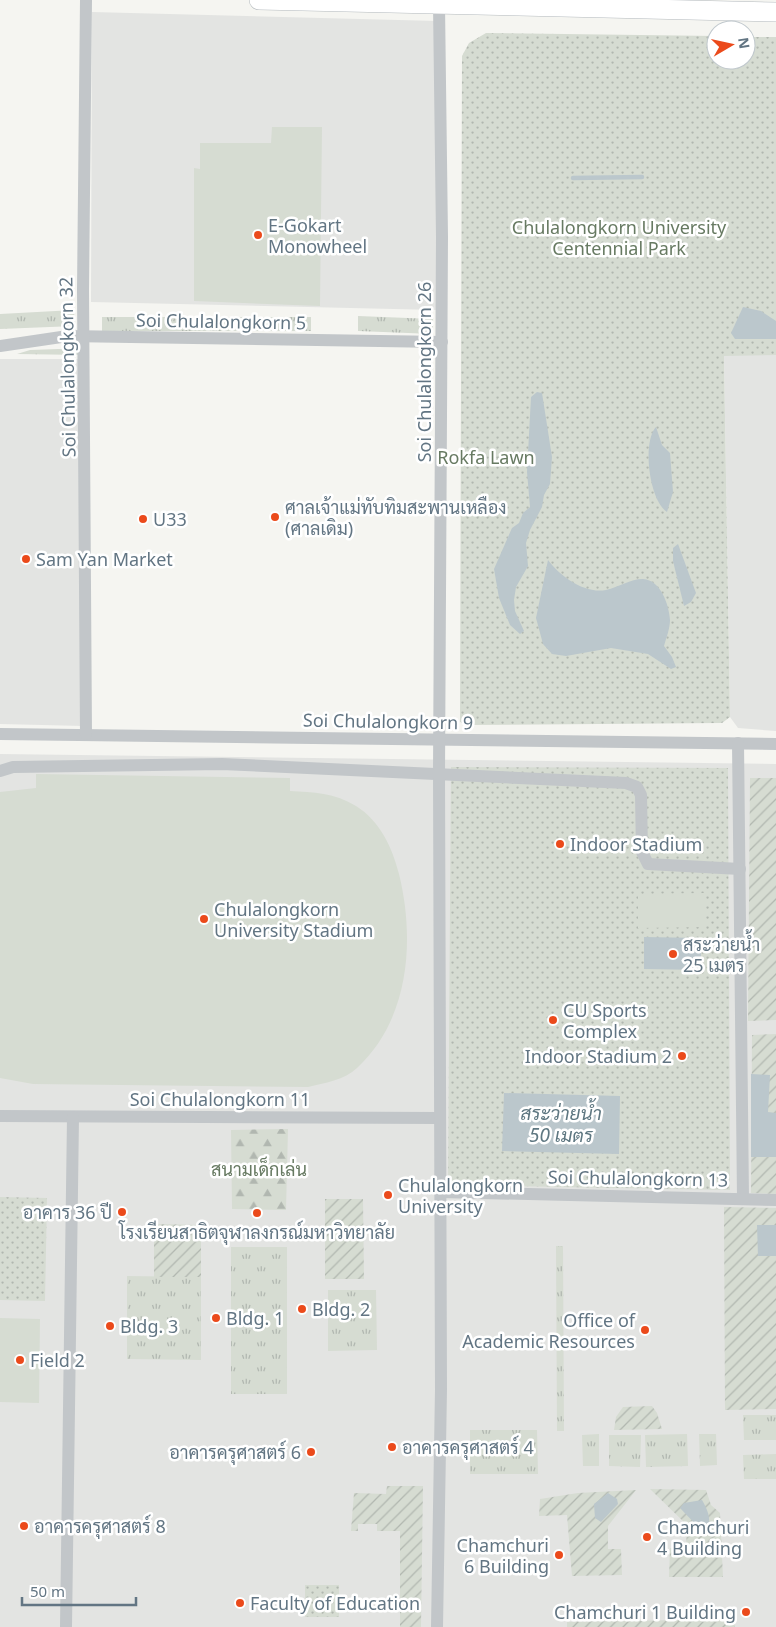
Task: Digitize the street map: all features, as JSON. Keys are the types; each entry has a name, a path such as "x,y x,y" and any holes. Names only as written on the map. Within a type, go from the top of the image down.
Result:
{"main road":[{"path":"259,0 439,5 730,6 776,12"}],"street":[{"name":"Soi Chulalongkorn 32","path":"86,0 83,290 85,336 86,734"},
{"name":"Soi Chulalongkorn 26","path":"437,1627 441,1394 439,773 442,342 439,5"},
{"name":"Soi Chulalongkorn 5","path":"0,346 46,338 85,336 442,342"},
{"name":"Soi Chulalongkorn 9","path":"0,734 776,744"},
{"path":"738,743 743,1198"},
{"path":"0,771 13,767 222,764 439,773 632,784 638,787 641,796 642,852 648,864 740,869"},
{"name":"Soi Chulalongkorn 11","path":"0,1116 439,1118"},
{"path":"66,1627 73,1117"},
{"name":"Soi Chulalongkorn 13","path":"440,1192 776,1200"}],"shaded area":[{"path":"92,12 437,21 437,310 91,302"},
{"path":"724,355 776,355 776,731 738,728 730,717"},
{"path":"0,359 81,359 84,726 0,724"},
{"name":"Chulalongkorn University","path":"0,754 776,764 776,1627 0,1627"}],"green space":[{"name":"Chulalongkorn University Centennial Park","path":"486,33 706,36 706,70 756,70 756,37 776,37 776,355 724,356 730,717 722,723 467,725 460,722 462,56 469,43"},
{"name":"E-Gokart Monowheel","path":"272,127 322,127 320,306 194,301 194,168 200,169 200,143 271,143"},
{"path":"74,310 75,326 0,329 0,314"},
{"path":"358,316 433,319 433,334 358,331"},
{"path":"102,317 311,317 311,331 102,331"},
{"path":"84,349 83,355 17,354 30,350"},
{"path":"451,767 728,768 730,1190 448,1185"},
{"name":"Chulalongkorn University Stadium","path":"36,774 290,778 290,791 340,798 364,812 378,827 393,854 404,899 407,925 404,977 398,1002 388,1026 375,1048 357,1068 347,1075 308,1087 33,1084 0,1078 0,792 36,788"},
{"path":"750,778 776,778 776,1020 748,1021"},
{"path":"706,893 706,927 638,928 638,894"},
{"path":"776,1034 776,1194 751,1193 752,1035"},
{"name":"สนามเด็กเล่น","path":"288,1129 286,1210 232,1209 231,1130"},
{"path":"0,1197 47,1198 45,1301 0,1300"},
{"path":"325,1199 363,1199 364,1279 325,1279"},
{"path":"724,1207 776,1208 776,1409 725,1410"},
{"path":"154,1224 201,1225 201,1277 154,1277"},
{"path":"556,1246 563,1246 564,1431 557,1431"},
{"path":"231,1247 287,1247 287,1394 231,1394"},
{"path":"127,1276 201,1277 201,1360 127,1359"},
{"path":"328,1290 376,1290 377,1350 328,1351"},
{"name":"Field 2","path":"0,1318 40,1319 39,1403 0,1402"},
{"path":"652,1406 657,1413 662,1429 614,1430 616,1417 623,1407"},
{"path":"743,1415 776,1415 776,1440 744,1440"},
{"path":"470,1430 537,1430 538,1474 470,1474"},
{"path":"599,1434 599,1466 583,1466 582,1435"},
{"path":"687,1434 688,1466 646,1467 645,1435"},
{"path":"699,1434 716,1434 717,1465 700,1466"},
{"path":"609,1435 641,1435 640,1467 609,1466"},
{"path":"776,1454 776,1479 744,1479 743,1455"},
{"path":"387,1486 423,1486 421,1627 400,1627 400,1531 377,1531 377,1524 358,1524 358,1531 351,1531 354,1493 386,1494"},
{"path":"650,1489 706,1490 711,1505 720,1513 723,1577 669,1577 670,1548 686,1548 687,1525"},
{"path":"636,1490 608,1526 608,1549 621,1549 622,1575 572,1576 567,1515 539,1516 540,1499 578,1493"},
{"path":"305,1585 339,1585 339,1617 305,1617"},
{"path":"734,1619 735,1627 567,1627 567,1622"}],"water":[{"path":"743,307 761,311 776,321 776,339 735,339 731,333"},
{"path":"537,392 542,393 552,457 550,484 526,543 528,566 516,587 515,611 524,631 520,634 510,625 499,598 494,569 512,528 519,523 523,513 530,507 527,472 531,397"},
{"path":"656,427 662,445 670,453 673,492 667,512 661,506 656,496 650,471 649,445"},
{"path":"678,544 696,593 691,602 684,606 673,561 673,548"},
{"path":"548,560 566,578 589,589 606,590 638,579 649,580 655,584 663,594 668,607 670,623 664,646 676,667 671,669 648,654 611,648 566,656 552,654 543,644 536,618"},
{"name":"สระว่ายน้ำ 25 เมตร","path":"644,937 701,938 701,970 644,969"},
{"path":"751,1074 770,1075 768,1112 776,1113 776,1157 751,1157"},
{"name":"สระว่ายน้ำ 50 เมตร","path":"504,1093 620,1096 619,1154 502,1151"},
{"path":"757,1225 776,1225 776,1256 758,1256"},
{"path":"608,1493 617,1499 618,1504 601,1522 595,1518 594,1504"},
{"path":"702,1500 708,1512 709,1526 701,1530 680,1508 684,1503"}],"waterway":[{"path":"573,178 642,177"}],"place":[{"name":"E-Gokart Monowheel","path":"258,235"},
{"name":"ศาลเจ้าแม่ทับทิมสะพานเหลือง (ศาลเดิม)","path":"275,517"},
{"name":"U33","path":"143,519"},
{"name":"Sam Yan Market","path":"26,559"},
{"name":"Indoor Stadium","path":"560,844"},
{"name":"Chulalongkorn University Stadium","path":"204,919"},
{"name":"สระว่ายน้ำ 25 เมตร","path":"673,954"},
{"name":"CU Sports Complex","path":"553,1020"},
{"name":"Indoor Stadium 2","path":"682,1056"},
{"name":"Chulalongkorn University","path":"388,1195"},
{"name":"อาคาร 36 ปี","path":"122,1212"},
{"name":"โรงเรียนสาธิตจุฬาลงกรณ์มหาวิทยาลัย","path":"257,1213"},
{"name":"Bldg. 2","path":"302,1309"},
{"name":"Bldg. 1","path":"216,1318"},
{"name":"Bldg. 3","path":"110,1326"},
{"name":"Office of Academic Resources","path":"645,1330"},
{"name":"Field 2","path":"20,1360"},
{"name":"อาคารครุศาสตร์ 4","path":"392,1447"},
{"name":"อาคารครุศาสตร์ 6","path":"311,1452"},
{"name":"อาคารครุศาสตร์ 8","path":"24,1526"},
{"name":"Chamchuri 4 Building","path":"647,1537"},
{"name":"Chamchuri 6 Building","path":"559,1555"},
{"name":"Faculty of Education","path":"240,1603"},
{"name":"Chamchuri 1 Building","path":"746,1612"}],"park label":[{"name":"Rokfa Lawn","path":"486,457"}]}
